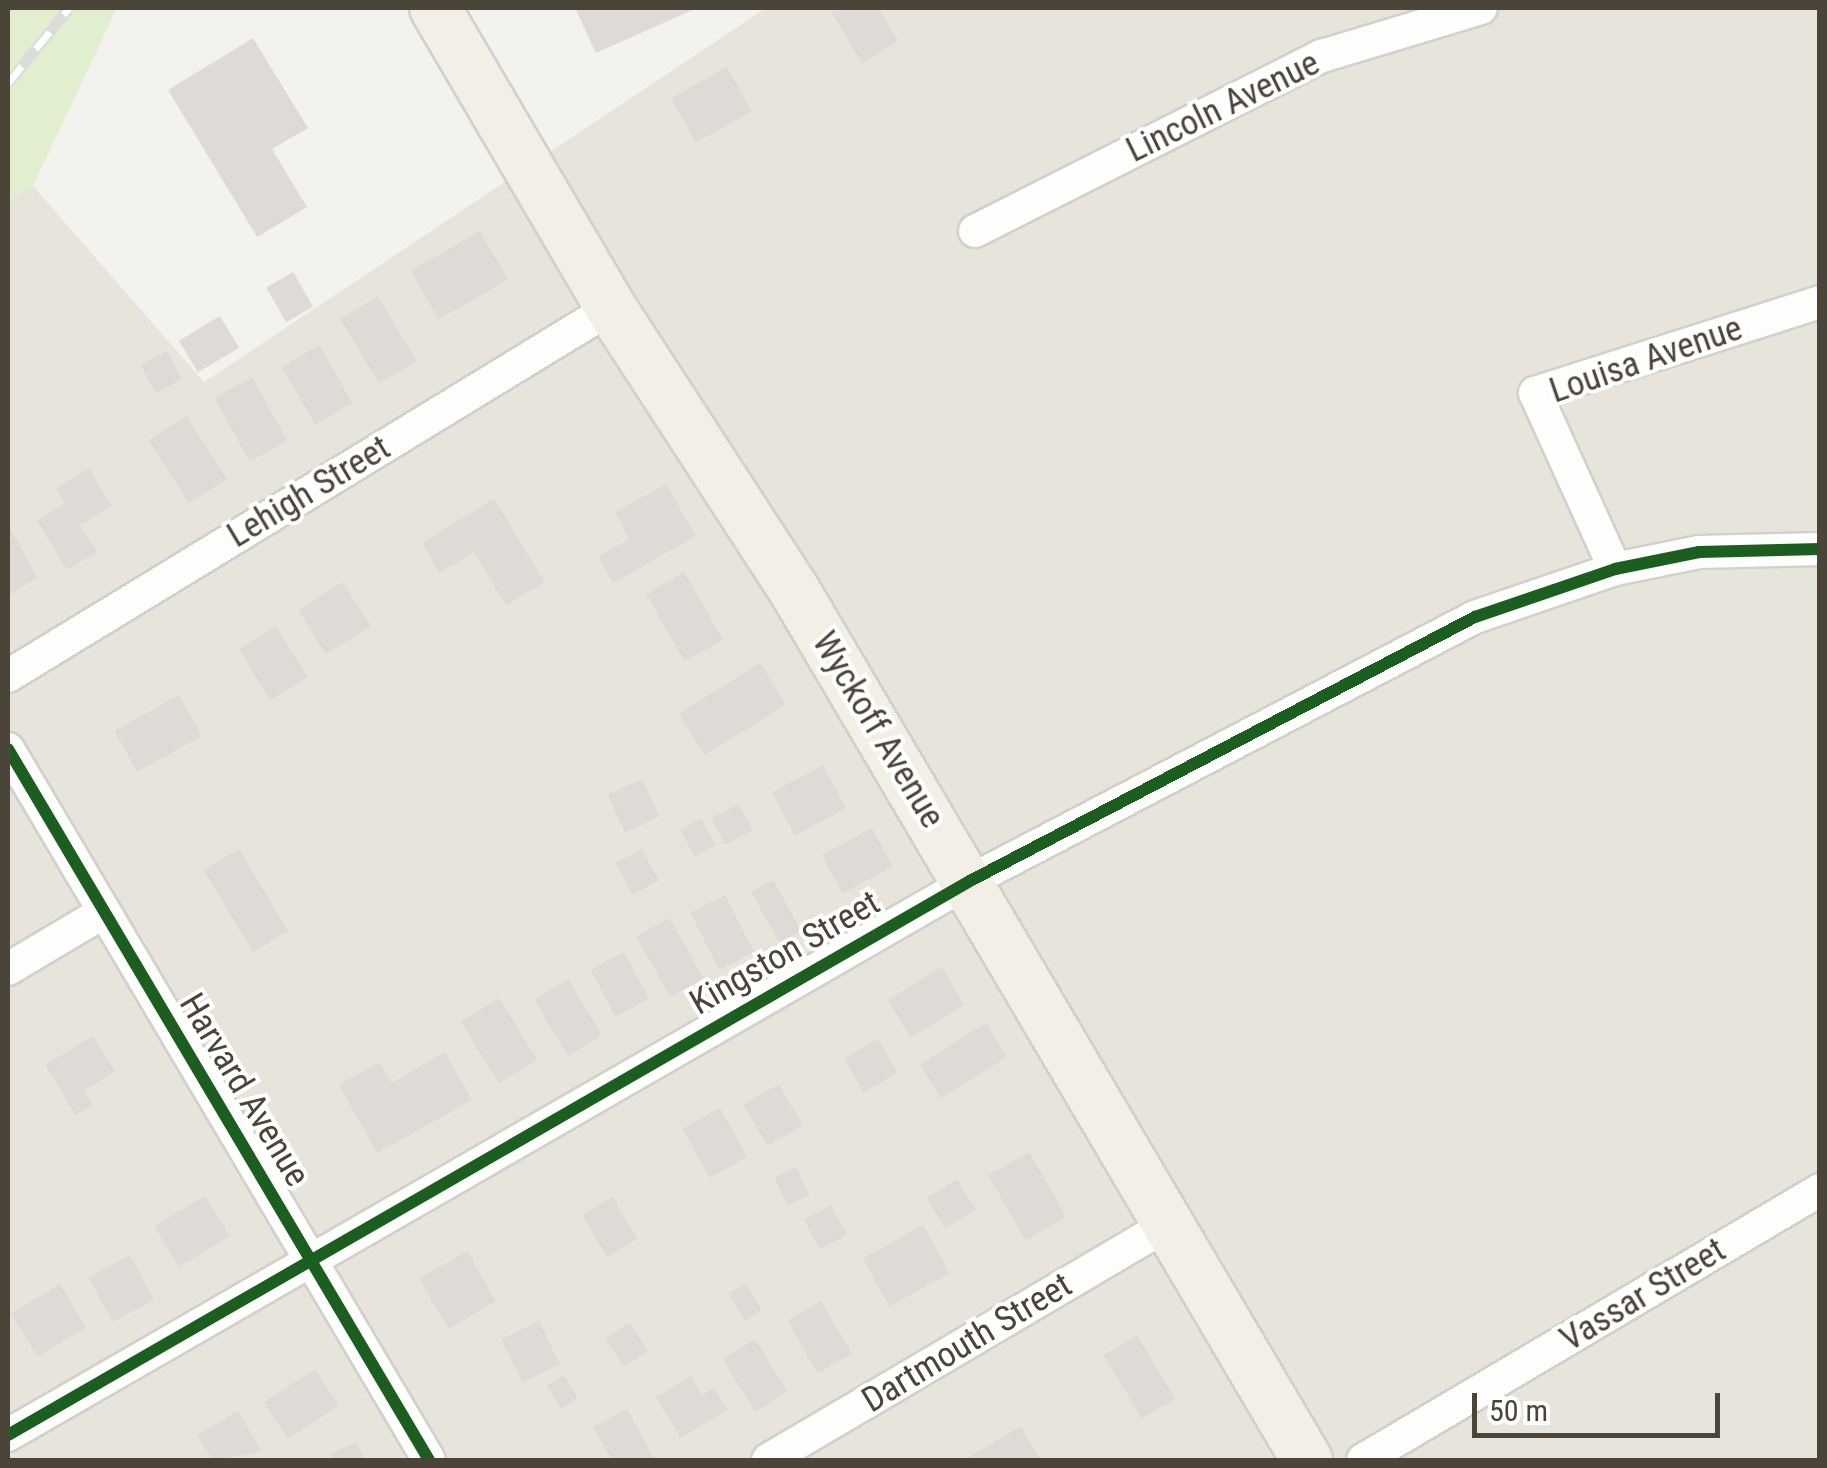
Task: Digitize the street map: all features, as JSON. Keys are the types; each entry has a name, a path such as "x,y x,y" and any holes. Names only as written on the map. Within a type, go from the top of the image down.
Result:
{"main road":[{"name":"Wyckoff Avenue","path":"435,8 611,308 793,588 968,882 1165,1226 1307,1460"}],"street":[{"name":"Lincoln Avenue","path":"975,230 1322,56 1482,8"},
{"name":"Louisa Avenue","path":"1615,569 1535,392 1820,302"},
{"name":"Lehigh Street","path":"8,676 611,308"},
{"name":"Kingston Street","path":"8,1435 968,882 1476,618 1615,569 1768,546 1820,549"},
{"name":"Harvard Avenue","path":"8,749 428,1460"},
{"path":"8,969 104,912"},
{"name":"Vassar Street","path":"1363,1460 1820,1190"},
{"name":"Dartmouth Street","path":"768,1460 1165,1226"}],"shaded area":[{"path":"766,8 1819,8 1819,1460 8,1460 8,201 33,186 204,382"}],"green space":[{"path":"8,8 117,8 33,186 8,201"}],"building":[{"path":"575,8 697,8 596,53"},
{"path":"878,8 898,41 862,63 831,11"},
{"path":"253,38 308,128 272,149 307,207 257,237 168,90"},
{"path":"727,67 752,112 696,143 671,98"},
{"path":"480,231 508,279 439,319 411,271"},
{"path":"293,272 313,307 286,322 266,288"},
{"path":"378,296 417,361 379,384 340,319"},
{"path":"220,316 239,348 198,372 179,341"},
{"path":"319,345 352,403 315,425 282,366"},
{"path":"167,351 182,379 156,393 141,365"},
{"path":"252,377 287,441 250,462 214,398"},
{"path":"187,416 227,480 189,503 149,440"},
{"path":"89,469 112,506 80,525 97,552 67,570 37,520 65,503 56,488"},
{"path":"666,484 696,536 613,583 598,557 629,539 615,512"},
{"path":"494,499 545,582 506,605 474,552 439,573 422,543"},
{"path":"8,525 38,578 8,595"},
{"path":"684,572 723,640 685,662 646,594"},
{"path":"343,582 371,626 326,654 298,610"},
{"path":"276,626 308,677 270,700 239,649"},
{"path":"760,663 786,705 705,755 679,714"},
{"path":"179,695 202,736 137,772 114,731"},
{"path":"823,765 846,808 795,835 772,792"},
{"path":"642,779 659,816 625,832 608,795"},
{"path":"739,804 753,831 725,845 711,818"},
{"path":"701,818 716,845 695,857 680,830"},
{"path":"872,828 893,867 842,894 822,855"},
{"path":"239,849 288,931 253,952 204,870"},
{"path":"642,849 659,881 632,895 616,863"},
{"path":"773,880 801,931 779,943 751,892"},
{"path":"725,895 754,952 719,970 690,913"},
{"path":"669,918 704,978 671,997 636,937"},
{"path":"624,952 649,999 615,1017 590,970"},
{"path":"942,967 965,1005 911,1037 888,999"},
{"path":"568,979 602,1036 568,1056 534,1000"},
{"path":"499,998 537,1059 499,1083 461,1022"},
{"path":"986,1023 1007,1057 941,1098 920,1064"},
{"path":"93,1036 115,1072 84,1090 93,1105 76,1115 45,1065"},
{"path":"878,1039 898,1073 864,1092 844,1058"},
{"path":"445,1052 472,1100 377,1153 339,1085 379,1062 391,1083"},
{"path":"779,1084 803,1126 767,1146 743,1104"},
{"path":"720,1108 747,1157 710,1178 682,1129"},
{"path":"1029,1152 1066,1217 1026,1240 988,1176"},
{"path":"796,1167 809,1195 787,1205 774,1177"},
{"path":"957,1179 976,1210 946,1229 926,1198"},
{"path":"205,1196 229,1236 179,1267 154,1226"},
{"path":"612,1197 637,1239 607,1257 582,1215"},
{"path":"831,1205 847,1235 820,1250 804,1220"},
{"path":"923,1225 950,1273 889,1307 863,1258"},
{"path":"467,1251 496,1301 448,1329 419,1278"},
{"path":"130,1255 154,1300 112,1322 89,1277"},
{"path":"746,1283 762,1311 745,1321 729,1293"},
{"path":"60,1284 86,1328 37,1357 11,1313"},
{"path":"821,1301 851,1354 818,1373 787,1320"},
{"path":"539,1321 560,1364 522,1383 501,1339"},
{"path":"630,1323 648,1352 623,1367 605,1338"},
{"path":"1137,1335 1175,1398 1142,1419 1104,1355"},
{"path":"755,1339 788,1392 756,1412 723,1359"},
{"path":"315,1369 339,1406 288,1439 264,1402"},
{"path":"564,1375 578,1398 561,1408 547,1385"},
{"path":"691,1376 702,1395 714,1388 728,1410 681,1438 656,1397"},
{"path":"627,1409 655,1460 612,1460 593,1427"},
{"path":"238,1411 262,1452 213,1460 197,1435"},
{"path":"1021,1426 1041,1460 964,1460"},
{"path":"356,1442 365,1460 333,1460 330,1454"}],"railway":[{"path":"8,83 69,8"}],"cycle path":[{"path":"8,1435 968,882 1475,617 1615,569 1699,552 1820,549"},
{"path":"8,749 429,1460"}]}
